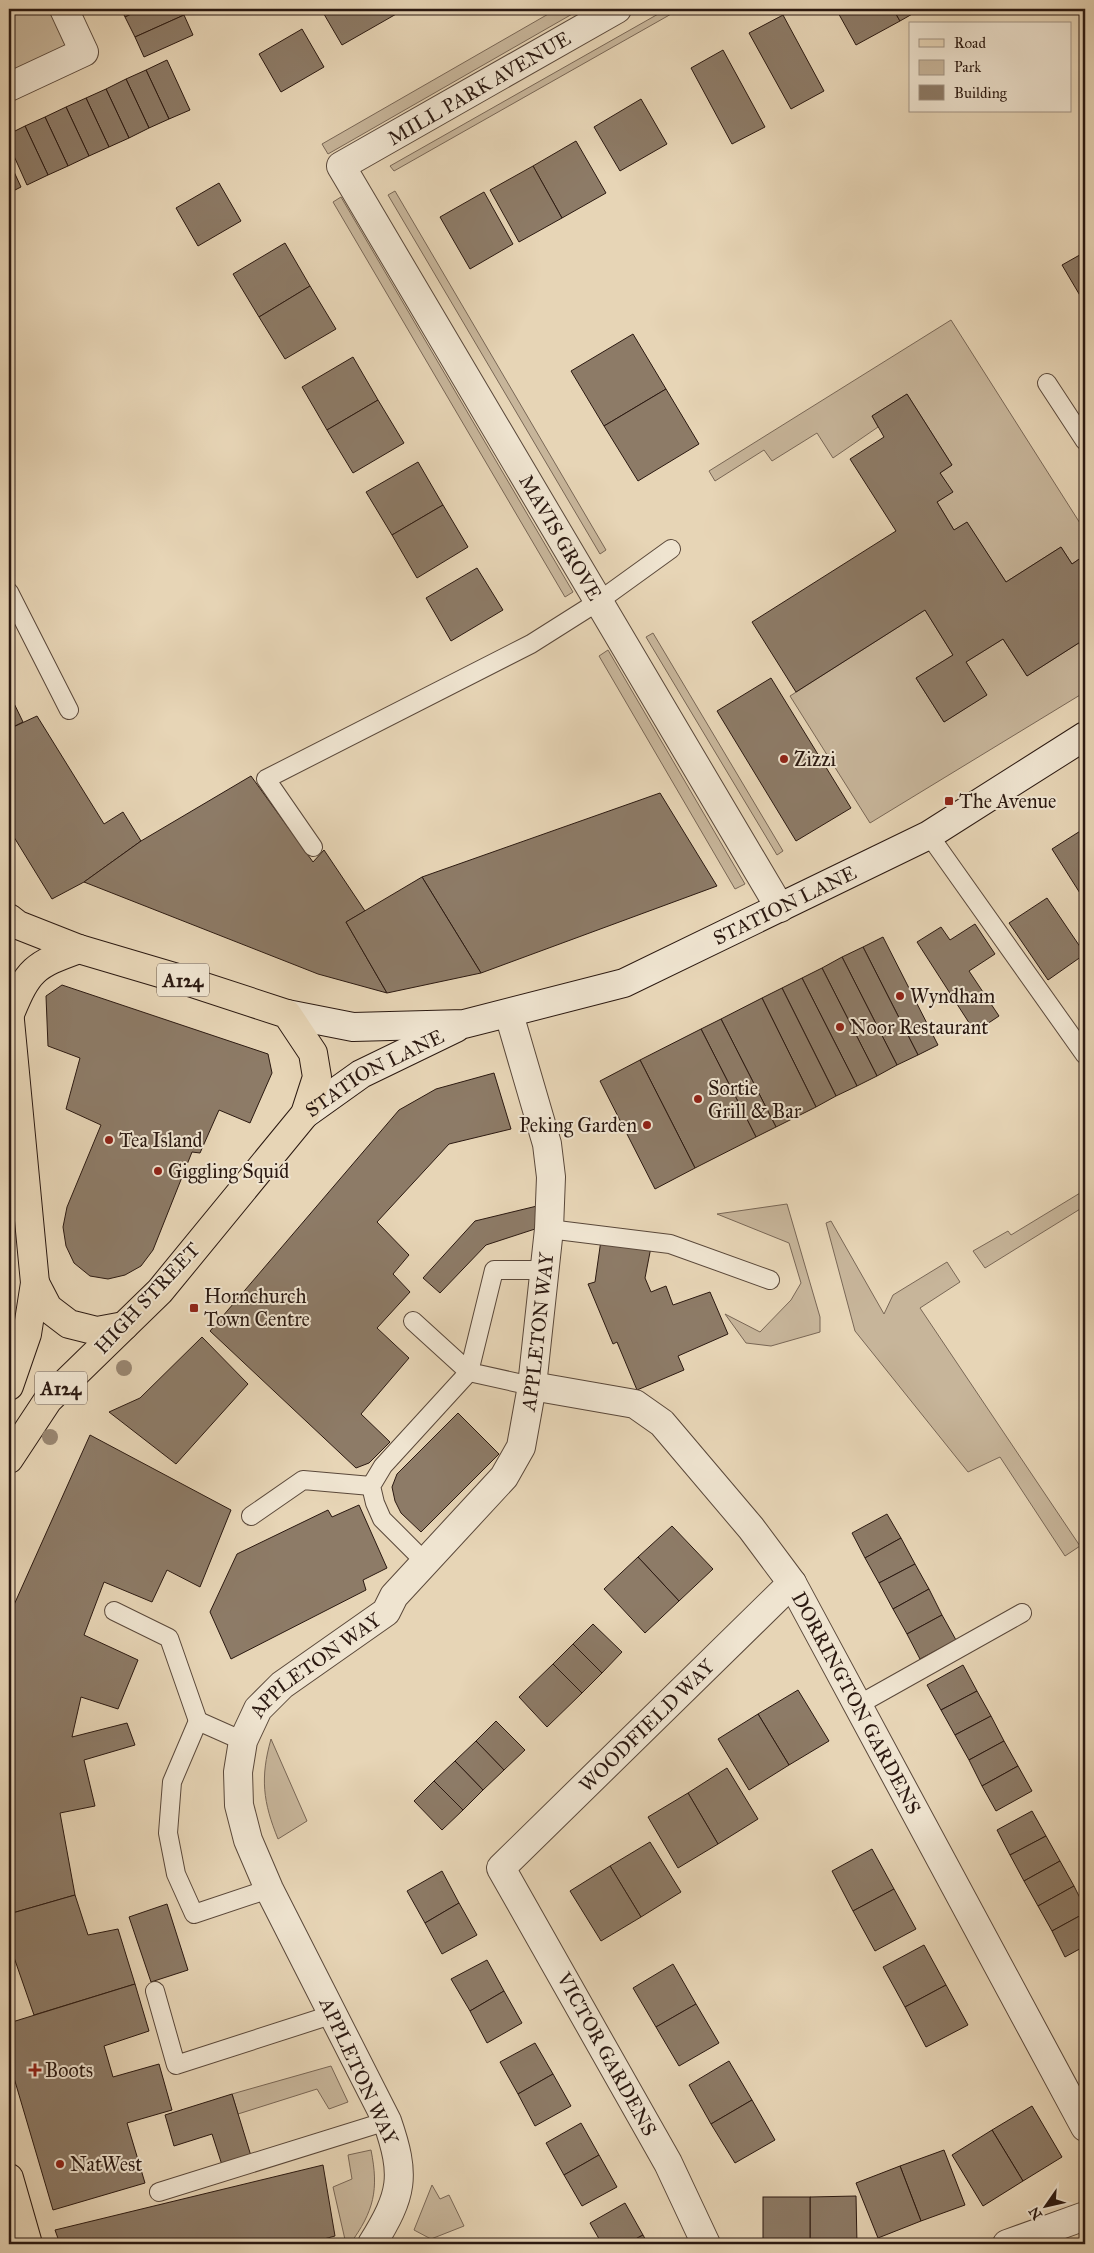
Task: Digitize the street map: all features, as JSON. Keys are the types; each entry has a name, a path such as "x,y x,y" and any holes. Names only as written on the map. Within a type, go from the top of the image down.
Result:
{"main road":[{"name":"A124","path":"9,918 18,925 79,949"},
{"name":"A124","path":"9,1386 27,1334 35,1283 10,1012 30,973 52,958 79,949"},
{"name":"STATION LANE","path":"79,949 177,978 286,1014 313,1053 317,1077 305,1114"},
{"name":"HIGH STREET","path":"9,1459 48,1400 171,1278 305,1114"},
{"name":"A124","path":"35,1283 48,1308 69,1324 97,1331 124,1326"},
{"path":"9,2178 28,2244"}],"street":[{"path":"9,87 84,52 64,9"},
{"name":"MILL PARK AVENUE","path":"341,166 617,9"},
{"name":"MAVIS GROVE","path":"341,166 780,908"},
{"name":"STATION LANE","path":"286,1014 353,1027 464,1024 624,983 929,835 1085,736"},
{"name":"APPLETON WAY","path":"372,2244 395,2201 401,2172 396,2147 387,2120 269,1889 248,1840 239,1805 238,1772 243,1741 258,1709 282,1685 386,1612 394,1596 504,1477 521,1447 532,1386 549,1229 552,1177 547,1144 509,1014"},
{"name":"STATION LANE","path":"305,1114 361,1074 464,1024"},
{"name":"DORRINGTON GARDENS","path":"532,1386 635,1404 662,1423 751,1528 792,1583 1085,2127"},
{"name":"WOODFIELD WAY","path":"501,1868 792,1583"},
{"name":"VICTOR GARDENS","path":"501,1868 668,2163 706,2244"},
{"path":"1007,2244 1085,2216"}],"lane":[{"path":"1047,383 1085,441"},
{"path":"313,847 266,779 531,644 599,601 671,549"},
{"path":"9,592 69,710"},
{"path":"929,835 1085,1055"},
{"path":"549,1229 670,1244 770,1280"},
{"path":"425,1562 382,1519 375,1503 371,1486 383,1466 468,1372 494,1270 545,1270"},
{"path":"413,1321 468,1372 532,1386"},
{"path":"251,1516 303,1480 371,1486"},
{"path":"114,1611 169,1638 198,1721 172,1782 168,1833 176,1874 194,1914 269,1889"},
{"path":"858,1705 1022,1613"},
{"path":"198,1721 243,1741"},
{"path":"155,1991 176,2065 334,2014"},
{"path":"159,2192 387,2120"}],"green space":[{"path":"9,9 53,9 70,46 9,74"},
{"path":"557,9 581,9 328,154 322,144"},
{"path":"667,9 680,9 394,171 390,166"},
{"path":"395,191 606,550 600,554 388,195"},
{"path":"341,197 573,592 565,597 333,202"},
{"path":"951,320 1085,531 1085,555 1072,564 1061,547 1006,582 967,523 954,530 937,502 952,492 940,473 952,465 907,394 872,416 878,427 833,458 817,433 772,461 764,450 715,481 709,471"},
{"path":"925,610 953,655 916,678 944,722 986,695 966,662 1003,639 1027,676 1085,639 1085,692 870,823 790,696"},
{"path":"653,633 783,851 777,855 646,637"},
{"path":"608,650 745,884 735,889 599,656"},
{"path":"1085,1190 1085,1206 985,1268 973,1251 1008,1231 1011,1235"},
{"path":"787,1204 820,1317 820,1332 771,1346 746,1343 725,1314 760,1332 791,1300 801,1283 789,1243 717,1214"},
{"path":"831,1221 884,1314 893,1295 947,1262 960,1282 920,1308 1080,1546 1065,1556 1000,1457 968,1472 855,1331 826,1223"},
{"path":"271,1739 307,1821 278,1839 266,1801 264,1778"},
{"path":"331,2066 348,2102 329,2109 317,2089 238,2114 232,2094"},
{"path":"371,2150 374,2177 372,2200 365,2221 350,2244 346,2244 333,2187 352,2179 348,2155"},
{"path":"432,2185 440,2199 449,2195 464,2226 431,2239 414,2230"}],"building":[{"path":"121,9 142,9 125,17"},
{"path":"142,9 181,9 184,15 135,37 125,17"},
{"path":"321,9 405,9 342,45"},
{"path":"836,9 893,9 900,21 856,45"},
{"path":"893,9 921,9 900,21"},
{"path":"184,15 193,35 144,57 135,37"},
{"path":"783,15 824,91 791,109 749,33"},
{"path":"302,29 324,67 281,92 259,54"},
{"path":"723,50 765,127 732,144 691,68"},
{"path":"167,60 190,110 169,119 146,70"},
{"path":"146,70 169,119 149,128 126,79"},
{"path":"126,79 149,128 129,138 106,89"},
{"path":"106,89 129,138 109,147 86,98"},
{"path":"86,98 109,147 89,156 66,107"},
{"path":"641,99 667,144 620,171 594,127"},
{"path":"66,107 89,156 68,166 45,117"},
{"path":"45,117 68,166 48,175 25,126"},
{"path":"25,126 48,175 27,185 9,145 9,134"},
{"path":"576,141 606,193 562,218 533,166"},
{"path":"9,161 21,187 9,193"},
{"path":"533,166 562,218 519,242 490,190"},
{"path":"219,183 241,221 198,246 176,208"},
{"path":"484,192 513,244 470,269 440,217"},
{"path":"285,243 310,286 259,317 233,274"},
{"path":"1085,252 1085,304 1062,265"},
{"path":"310,286 336,329 285,359 259,317"},
{"path":"633,334 666,389 604,426 571,371"},
{"path":"353,357 378,400 327,430 302,387"},
{"path":"666,389 699,444 638,481 604,426"},
{"path":"907,394 952,465 940,473 953,492 937,502 954,530 967,522 1006,582 1061,547 1072,564 1085,555 1085,639 1027,676 1003,639 966,662 987,695 944,722 916,678 953,655 925,610 796,692 752,622 896,531 850,459 884,437 872,416"},
{"path":"378,400 404,443 353,473 327,430"},
{"path":"418,462 443,505 392,535 366,492"},
{"path":"443,505 468,547 417,578 392,535"},
{"path":"477,568 503,610 451,641 426,598"},
{"name":"Zizzi","path":"771,678 851,808 796,841 717,711"},
{"path":"9,693 23,722 9,729"},
{"path":"37,716 104,824 123,812 141,841 84,882 52,899 9,829 9,729"},
{"path":"251,776 313,862 324,850 365,911 346,922 387,993 318,974 84,882 141,841"},
{"path":"660,793 717,886 481,973 422,877"},
{"path":"1085,828 1085,901 1052,849"},
{"path":"422,877 481,973 387,993 346,922"},
{"path":"1047,898 1085,954 1048,980 1009,923"},
{"path":"975,924 995,954 969,971 999,1016 975,1032 917,942 941,927 950,940"},
{"name":"Wyndham","path":"883,937 938,1045 918,1055 863,947"},
{"path":"863,947 918,1055 897,1065 842,957"},
{"path":"842,957 897,1065 877,1076 822,968"},
{"name":"Noor Restaurant","path":"822,968 877,1076 857,1086 802,978"},
{"path":"802,978 857,1086 836,1096 782,988"},
{"path":"62,985 268,1054 272,1073 250,1123 219,1110 200,1153 192,1152 153,1250 141,1266 125,1275 108,1279 90,1276 74,1263 66,1246 63,1227 67,1207 101,1125 66,1109 80,1058 48,1046 46,996"},
{"path":"782,988 836,1096 816,1107 762,998"},
{"path":"762,998 816,1107 776,1127 721,1019"},
{"path":"721,1019 776,1127 756,1137 701,1029"},
{"name":"Sortie Grill & Bar","path":"701,1029 756,1137 695,1168 640,1060"},
{"name":"Peking Garden","path":"640,1060 695,1168 655,1189 600,1081"},
{"path":"494,1073 511,1129 449,1144 377,1222 409,1255 393,1274 410,1292 377,1328 409,1358 361,1414 390,1442 369,1463 356,1468 210,1331 399,1110 436,1089"},
{"path":"537,1206 535,1229 486,1245 440,1293 423,1278 475,1221"},
{"path":"601,1240 651,1247 645,1278 651,1292 666,1286 673,1305 710,1292 728,1334 678,1356 684,1370 637,1390 617,1342 613,1344 588,1284 595,1282"},
{"path":"202,1337 248,1384 176,1464 109,1412 140,1398"},
{"path":"458,1413 499,1454 421,1532 401,1513 395,1501 392,1487 397,1474"},
{"path":"90,1435 231,1510 200,1587 167,1570 152,1602 104,1582 84,1635 138,1660 118,1709 81,1697 72,1737 127,1723 135,1745 84,1760 95,1806 60,1813 75,1895 9,1914 9,1616"},
{"path":"359,1505 387,1568 363,1580 366,1590 231,1659 210,1612 237,1554 328,1510 332,1517"},
{"path":"887,1514 901,1538 865,1558 852,1533"},
{"path":"672,1526 713,1569 679,1601 638,1557"},
{"path":"901,1538 915,1564 879,1583 865,1558"},
{"path":"638,1557 679,1601 645,1633 604,1589"},
{"path":"915,1564 929,1589 893,1609 879,1583"},
{"path":"929,1589 942,1615 907,1634 893,1609"},
{"path":"942,1615 956,1640 920,1659 907,1634"},
{"path":"593,1624 622,1652 602,1673 573,1644"},
{"path":"573,1644 602,1673 582,1693 553,1664"},
{"path":"553,1664 582,1693 547,1727 519,1697"},
{"path":"963,1665 977,1691 941,1710 927,1685"},
{"path":"798,1690 829,1741 789,1765 758,1714"},
{"path":"977,1691 991,1716 955,1735 941,1710"},
{"path":"758,1714 789,1765 749,1790 718,1739"},
{"path":"991,1716 1004,1741 969,1760 955,1735"},
{"path":"496,1721 525,1750 504,1770 476,1741"},
{"path":"476,1741 504,1770 483,1790 455,1761"},
{"path":"1004,1741 1018,1766 982,1786 969,1760"},
{"path":"455,1761 483,1790 463,1810 434,1781"},
{"path":"1018,1766 1032,1791 996,1811 982,1786"},
{"path":"727,1768 758,1819 718,1844 688,1793"},
{"path":"434,1781 463,1810 442,1830 414,1801"},
{"path":"688,1793 718,1844 678,1868 648,1817"},
{"path":"1032,1811 1046,1836 1010,1855 997,1830"},
{"path":"1046,1836 1060,1861 1024,1881 1010,1855"},
{"path":"650,1842 681,1892 641,1917 610,1866"},
{"path":"872,1849 894,1889 853,1911 832,1871"},
{"path":"1060,1861 1074,1886 1038,1906 1024,1881"},
{"path":"610,1866 641,1917 601,1941 570,1891"},
{"path":"442,1871 459,1903 425,1923 407,1891"},
{"path":"1074,1886 1085,1908 1085,1913 1052,1931 1038,1906"},
{"path":"894,1889 916,1929 875,1951 853,1911"},
{"path":"75,1895 88,1935 118,1929 135,1984 34,2015 9,1943 9,1914"},
{"path":"459,1903 477,1935 442,1954 425,1923"},
{"path":"167,1904 188,1970 151,1982 129,1917"},
{"path":"1085,1913 1085,1946 1065,1957 1052,1931"},
{"path":"924,1945 946,1985 905,2007 883,1967"},
{"path":"487,1960 504,1991 470,2011 451,1979"},
{"path":"673,1964 696,2004 656,2027 633,1988"},
{"path":"135,1984 149,2031 104,2046 113,2077 159,2064 172,2110 127,2123 145,2183 53,2210 9,2061 9,2023"},
{"path":"946,1985 968,2025 926,2047 905,2007"},
{"path":"504,1991 522,2023 487,2043 470,2011"},
{"path":"696,2004 719,2043 679,2066 656,2027"},
{"path":"535,2043 553,2074 518,2094 500,2062"},
{"path":"729,2061 752,2100 711,2124 689,2085"},
{"path":"553,2074 571,2106 535,2126 518,2094"},
{"path":"232,2094 251,2156 222,2165 212,2134 174,2146 165,2115"},
{"path":"752,2100 775,2140 735,2163 711,2124"},
{"path":"1032,2106 1062,2157 1023,2181 992,2130"},
{"path":"581,2123 599,2155 564,2175 546,2143"},
{"path":"992,2130 1023,2181 983,2206 952,2155"},
{"path":"944,2150 965,2205 921,2221 900,2166"},
{"path":"599,2155 617,2187 582,2206 564,2175"},
{"path":"323,2165 335,2236 305,2244 60,2244 55,2230"},
{"path":"900,2166 921,2221 878,2238 856,2183"},
{"path":"856,2196 857,2244 810,2244 810,2197"},
{"path":"763,2197 810,2197 810,2244 763,2244"},
{"path":"625,2203 643,2235 626,2244 602,2244 590,2223"},
{"path":"643,2235 648,2244 626,2244"}],"place":[{"name":"Zizzi","path":"784,759"},
{"name":"The Avenue","path":"949,801"},
{"name":"Wyndham","path":"900,996"},
{"name":"Noor Restaurant","path":"840,1027"},
{"name":"Sortie Grill & Bar","path":"698,1099"},
{"name":"Peking Garden","path":"647,1125"},
{"name":"Tea Island","path":"109,1140"},
{"name":"Giggling Squid","path":"158,1171"},
{"name":"Hornchurch Town Centre","path":"194,1308"},
{"name":"Boots","path":"35,2070"},
{"name":"NatWest","path":"60,2164"}]}
